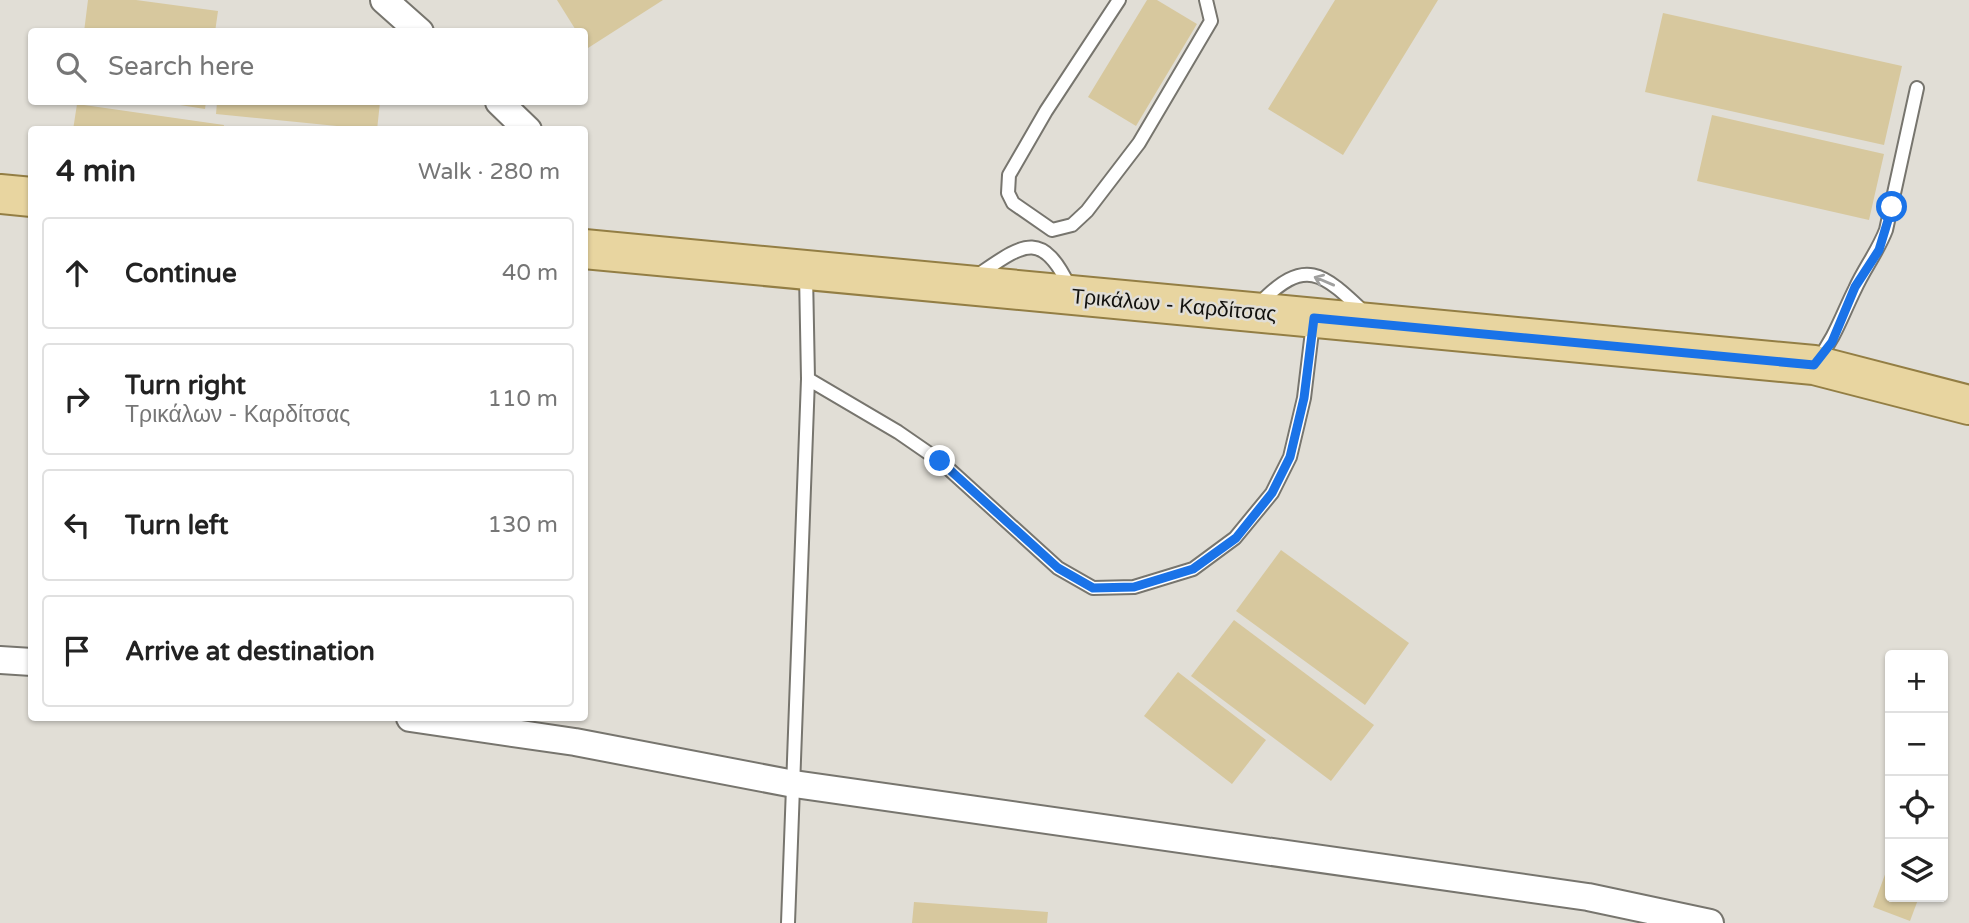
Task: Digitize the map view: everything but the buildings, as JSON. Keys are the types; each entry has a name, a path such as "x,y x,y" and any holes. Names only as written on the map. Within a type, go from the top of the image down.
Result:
{"main road":[{"path":"0,194 28,197"},
{"name":"Τρικάλων - Καρδίτσας","path":"588,246 806,270 1814,365 1969,405"}],"street":[{"path":"384,0 416,28"},
{"path":"502,105 524,126"},
{"path":"0,660 28,662"},
{"path":"431,721 575,742 794,783 1588,897 1698,922"}],"lane":[{"path":"1119,0 1046,111 1009,175 1008,193 1013,204 1052,230 1072,225 1087,211 1139,143 1211,22 1206,0"},
{"path":"1814,365 1832,342 1855,287 1879,250 1886,230 1917,88"},
{"path":"1046,252 1052,230"},
{"path":"963,285 1018,250 1032,247 1046,252 1059,264 1073,295"},
{"path":"788,923 808,379 806,270"},
{"path":"1251,312 1289,277 1304,274 1328,280 1376,324"},
{"path":"808,379 898,432 940,461 1058,568 1093,588 1134,587 1193,569 1236,538 1272,493 1290,457 1304,398 1314,318"}],"route":[{"path":"940,461 1058,568 1093,588 1134,587 1193,569 1236,538 1272,493 1290,457 1304,398 1314,318 1814,365 1832,342 1855,287 1879,250 1892,207"}]}
